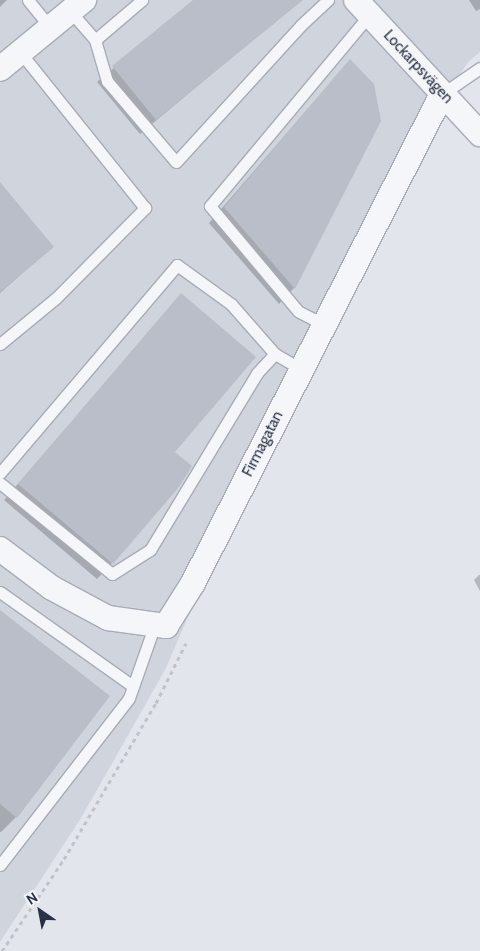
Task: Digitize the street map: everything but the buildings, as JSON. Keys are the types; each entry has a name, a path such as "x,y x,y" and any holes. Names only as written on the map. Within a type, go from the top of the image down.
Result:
{"street":[{"path":"0,69 51,28 75,4"},
{"name":"Lockarpsvägen","path":"363,7 480,134"},
{"name":"Firmagatan","path":"155,624 166,626 188,592 442,94"},
{"path":"0,549 52,588 108,618 155,624"}],"lane":[{"path":"28,0 51,28"},
{"path":"95,40 142,0"},
{"path":"75,4 95,40 107,81 176,162 301,25 328,0"},
{"path":"325,325 298,311 210,206 363,7"},
{"path":"0,344 56,298 145,208 20,52"},
{"path":"442,94 480,68"},
{"path":"0,472 177,265 232,304 275,354 302,369"},
{"path":"0,483 112,574 150,550 257,373 275,354"},
{"path":"0,592 133,686"},
{"path":"0,865 129,698 155,624"}],"shaded area":[{"path":"0,0 480,0 480,52 469,61 415,139 305,346 165,670 81,818 0,942"}]}
